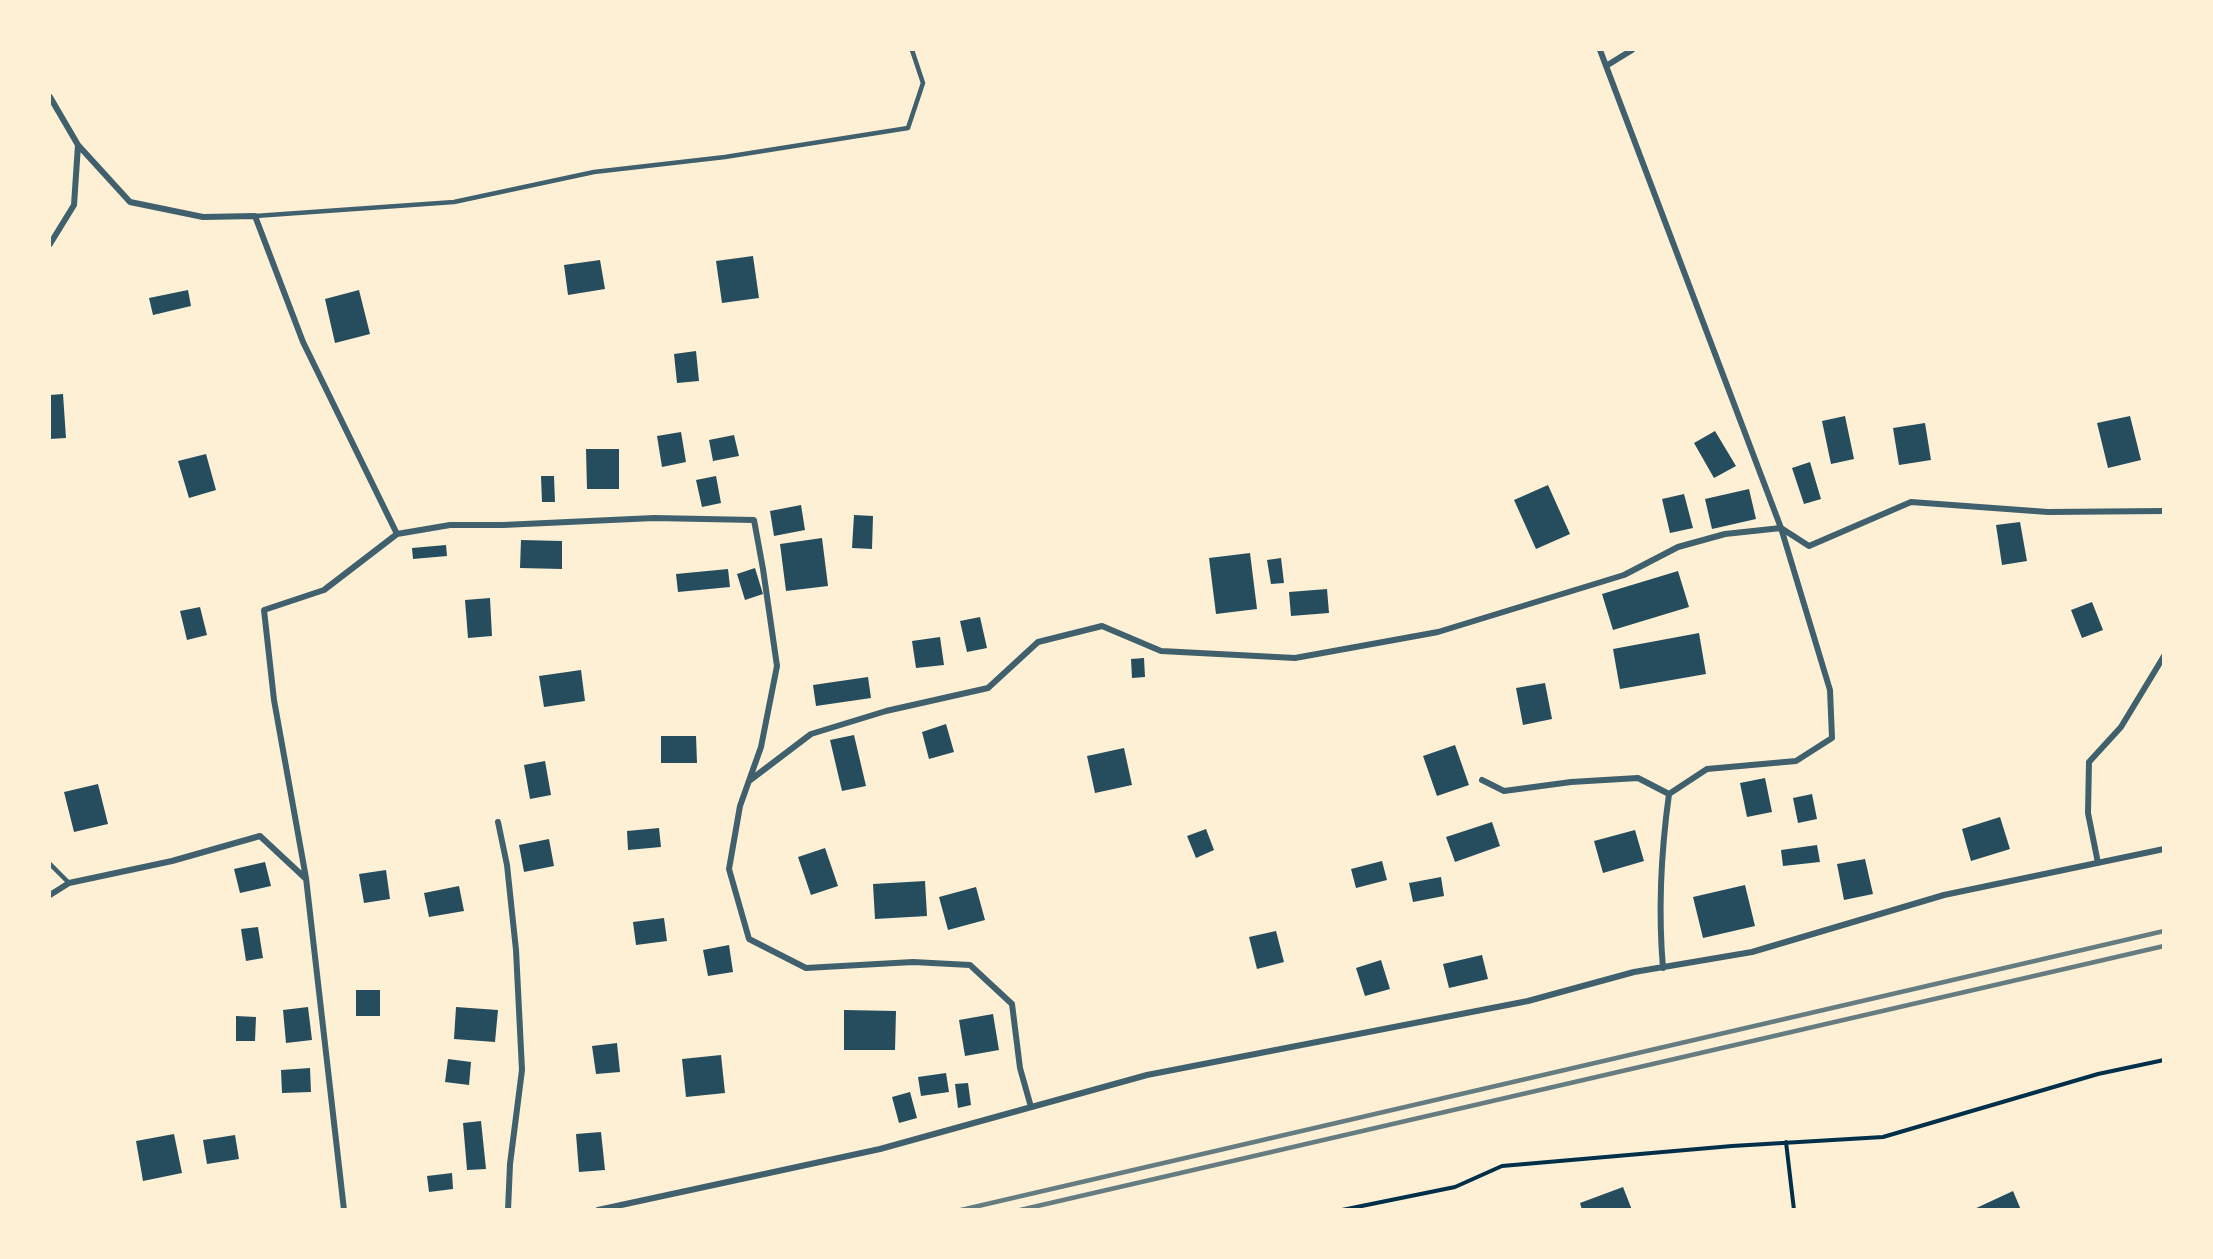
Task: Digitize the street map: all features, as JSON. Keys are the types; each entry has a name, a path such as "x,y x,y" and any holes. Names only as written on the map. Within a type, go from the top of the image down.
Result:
{"street":[{"path":"1600,50 1781,528 1830,690 1833,738 1796,761 1707,769 1669,795 1664,830 1659,920 1663,968"},
{"path":"1606,66 1632,50"},
{"path":"50,97 78,145 130,202 203,217 255,216 303,342 396,534"},
{"path":"50,244 74,205 78,145"},
{"path":"748,782 811,734 886,711 988,688 1038,642 1101,626 1161,651 1296,658 1438,632 1624,575 1678,547 1725,534 1781,528 1809,546 1911,502 2048,513 2163,511"},
{"path":"344,1209 306,878 274,700 264,610 324,590 396,534 450,525 503,525 654,518 754,520 764,569 777,666 761,747 740,806 729,868 749,939 806,968 913,962 970,965 1012,1004 1020,1068 1031,1107"},
{"path":"2098,863 2088,813 2089,762 2121,727 2163,656"},
{"path":"1482,780 1504,791 1571,782 1638,778 1669,795"},
{"path":"498,822 507,865 516,950 522,1070 510,1164 508,1209"},
{"path":"50,895 69,883 172,861 260,836 306,878"},
{"path":"598,1209 880,1149 1147,1075 1528,1001 1634,972 1752,951 1944,895 2163,849"}],"lane":[{"path":"255,216 454,202 594,172 725,158 908,128 923,83 912,50"},
{"path":"50,864 69,883"}],"path":[{"path":"1342,1209 1455,1187 1502,1166 1786,1142 1883,1137 2098,1074 2163,1060"},
{"path":"1786,1142 1794,1209"}],"building":[{"path":"753,256 759,298 722,303 716,261"},
{"path":"600,260 605,289 568,295 564,265"},
{"path":"188,290 191,306 153,315 149,298"},
{"path":"359,290 370,334 335,343 325,299"},
{"path":"696,351 699,381 677,383 674,354"},
{"path":"63,394 66,438 50,439 50,395"},
{"path":"1845,416 1854,459 1831,464 1822,421"},
{"path":"2130,416 2141,460 2108,468 2097,423"},
{"path":"1925,423 1931,460 1899,465 1893,428"},
{"path":"1715,431 1736,466 1714,478 1694,443"},
{"path":"681,432 686,462 662,467 657,436"},
{"path":"734,435 739,456 713,461 709,440"},
{"path":"586,449 619,449 619,489 587,489"},
{"path":"206,454 216,490 189,498 178,461"},
{"path":"1810,462 1821,499 1804,504 1792,468"},
{"path":"541,476 554,476 555,502 542,502"},
{"path":"716,476 721,503 702,507 696,480"},
{"path":"1548,485 1570,534 1536,549 1514,500"},
{"path":"1749,489 1756,519 1712,529 1705,499"},
{"path":"1684,494 1693,528 1670,533 1662,499"},
{"path":"801,505 805,530 774,536 770,511"},
{"path":"854,515 873,516 872,549 852,548"},
{"path":"2020,522 2027,561 2002,565 1996,525"},
{"path":"822,538 828,586 786,591 780,544"},
{"path":"521,540 562,541 562,569 520,568"},
{"path":"446,545 447,556 413,559 412,548"},
{"path":"1250,553 1257,609 1216,614 1209,558"},
{"path":"1281,558 1284,583 1271,584 1267,560"},
{"path":"755,568 763,594 745,600 737,574"},
{"path":"728,569 730,587 678,592 676,574"},
{"path":"1678,571 1689,607 1613,630 1602,594"},
{"path":"1327,589 1329,613 1291,616 1289,592"},
{"path":"490,598 492,636 468,638 465,600"},
{"path":"2092,602 2103,630 2082,638 2071,610"},
{"path":"200,607 207,635 187,640 180,611"},
{"path":"980,617 987,648 967,652 960,621"},
{"path":"1699,633 1706,674 1620,689 1613,649"},
{"path":"940,637 944,665 916,668 912,641"},
{"path":"1144,658 1145,677 1132,678 1131,659"},
{"path":"581,670 585,701 544,707 539,676"},
{"path":"868,677 871,698 816,706 813,685"},
{"path":"1545,683 1552,719 1523,725 1516,688"},
{"path":"946,724 954,752 929,759 922,732"},
{"path":"854,735 866,786 842,791 830,740"},
{"path":"661,736 696,736 697,763 661,763"},
{"path":"1455,745 1469,785 1437,796 1423,756"},
{"path":"1124,748 1132,785 1095,793 1087,756"},
{"path":"545,761 551,795 530,799 524,765"},
{"path":"1765,778 1772,812 1747,817 1740,783"},
{"path":"98,784 108,824 74,832 64,792"},
{"path":"1812,794 1817,819 1798,823 1793,798"},
{"path":"2000,817 2010,849 1971,861 1962,829"},
{"path":"1492,822 1500,846 1455,862 1446,837"},
{"path":"659,828 661,847 628,850 627,831"},
{"path":"1206,829 1214,850 1196,858 1187,836"},
{"path":"1635,830 1644,861 1603,873 1594,841"},
{"path":"549,839 554,866 524,872 519,845"},
{"path":"1817,845 1820,862 1783,866 1781,850"},
{"path":"825,848 838,886 811,895 798,857"},
{"path":"1865,859 1873,894 1844,900 1837,864"},
{"path":"1382,861 1387,880 1356,888 1351,869"},
{"path":"265,862 271,886 240,893 234,869"},
{"path":"386,870 390,899 364,903 359,874"},
{"path":"1441,877 1444,896 1413,902 1409,883"},
{"path":"925,881 927,916 875,919 873,884"},
{"path":"1745,885 1755,926 1703,938 1693,897"},
{"path":"459,886 464,911 429,917 424,893"},
{"path":"976,887 985,920 948,930 939,897"},
{"path":"664,918 667,941 636,945 633,922"},
{"path":"258,927 263,958 246,961 241,929"},
{"path":"1276,931 1284,962 1257,969 1249,937"},
{"path":"729,945 733,972 708,976 703,950"},
{"path":"1482,955 1488,979 1449,988 1443,964"},
{"path":"1381,960 1390,989 1365,996 1356,968"},
{"path":"356,990 380,990 380,1016 356,1016"},
{"path":"308,1007 312,1040 286,1043 283,1010"},
{"path":"456,1007 498,1010 495,1042 454,1039"},
{"path":"844,1010 896,1011 895,1050 844,1050"},
{"path":"993,1014 999,1050 965,1056 959,1020"},
{"path":"236,1016 256,1017 255,1041 236,1041"},
{"path":"617,1043 620,1072 596,1074 592,1046"},
{"path":"721,1055 725,1093 686,1097 682,1059"},
{"path":"448,1059 471,1062 469,1085 445,1082"},
{"path":"310,1068 311,1092 282,1093 281,1070"},
{"path":"946,1073 949,1092 921,1096 918,1077"},
{"path":"968,1083 971,1105 958,1108 955,1084"},
{"path":"910,1092 917,1118 899,1123 892,1097"},
{"path":"481,1121 486,1169 467,1170 463,1123"},
{"path":"601,1132 605,1170 579,1172 576,1134"},
{"path":"174,1134 182,1173 143,1181 136,1141"},
{"path":"235,1135 239,1159 207,1164 203,1140"},
{"path":"452,1173 453,1189 429,1192 427,1176"},
{"path":"1623,1187 1632,1210 1582,1210 1580,1203"},
{"path":"2013,1191 2021,1210 1972,1210"}],"railway":[{"path":"961,1210 2164,931"},
{"path":"1020,1210 2164,946"}]}
